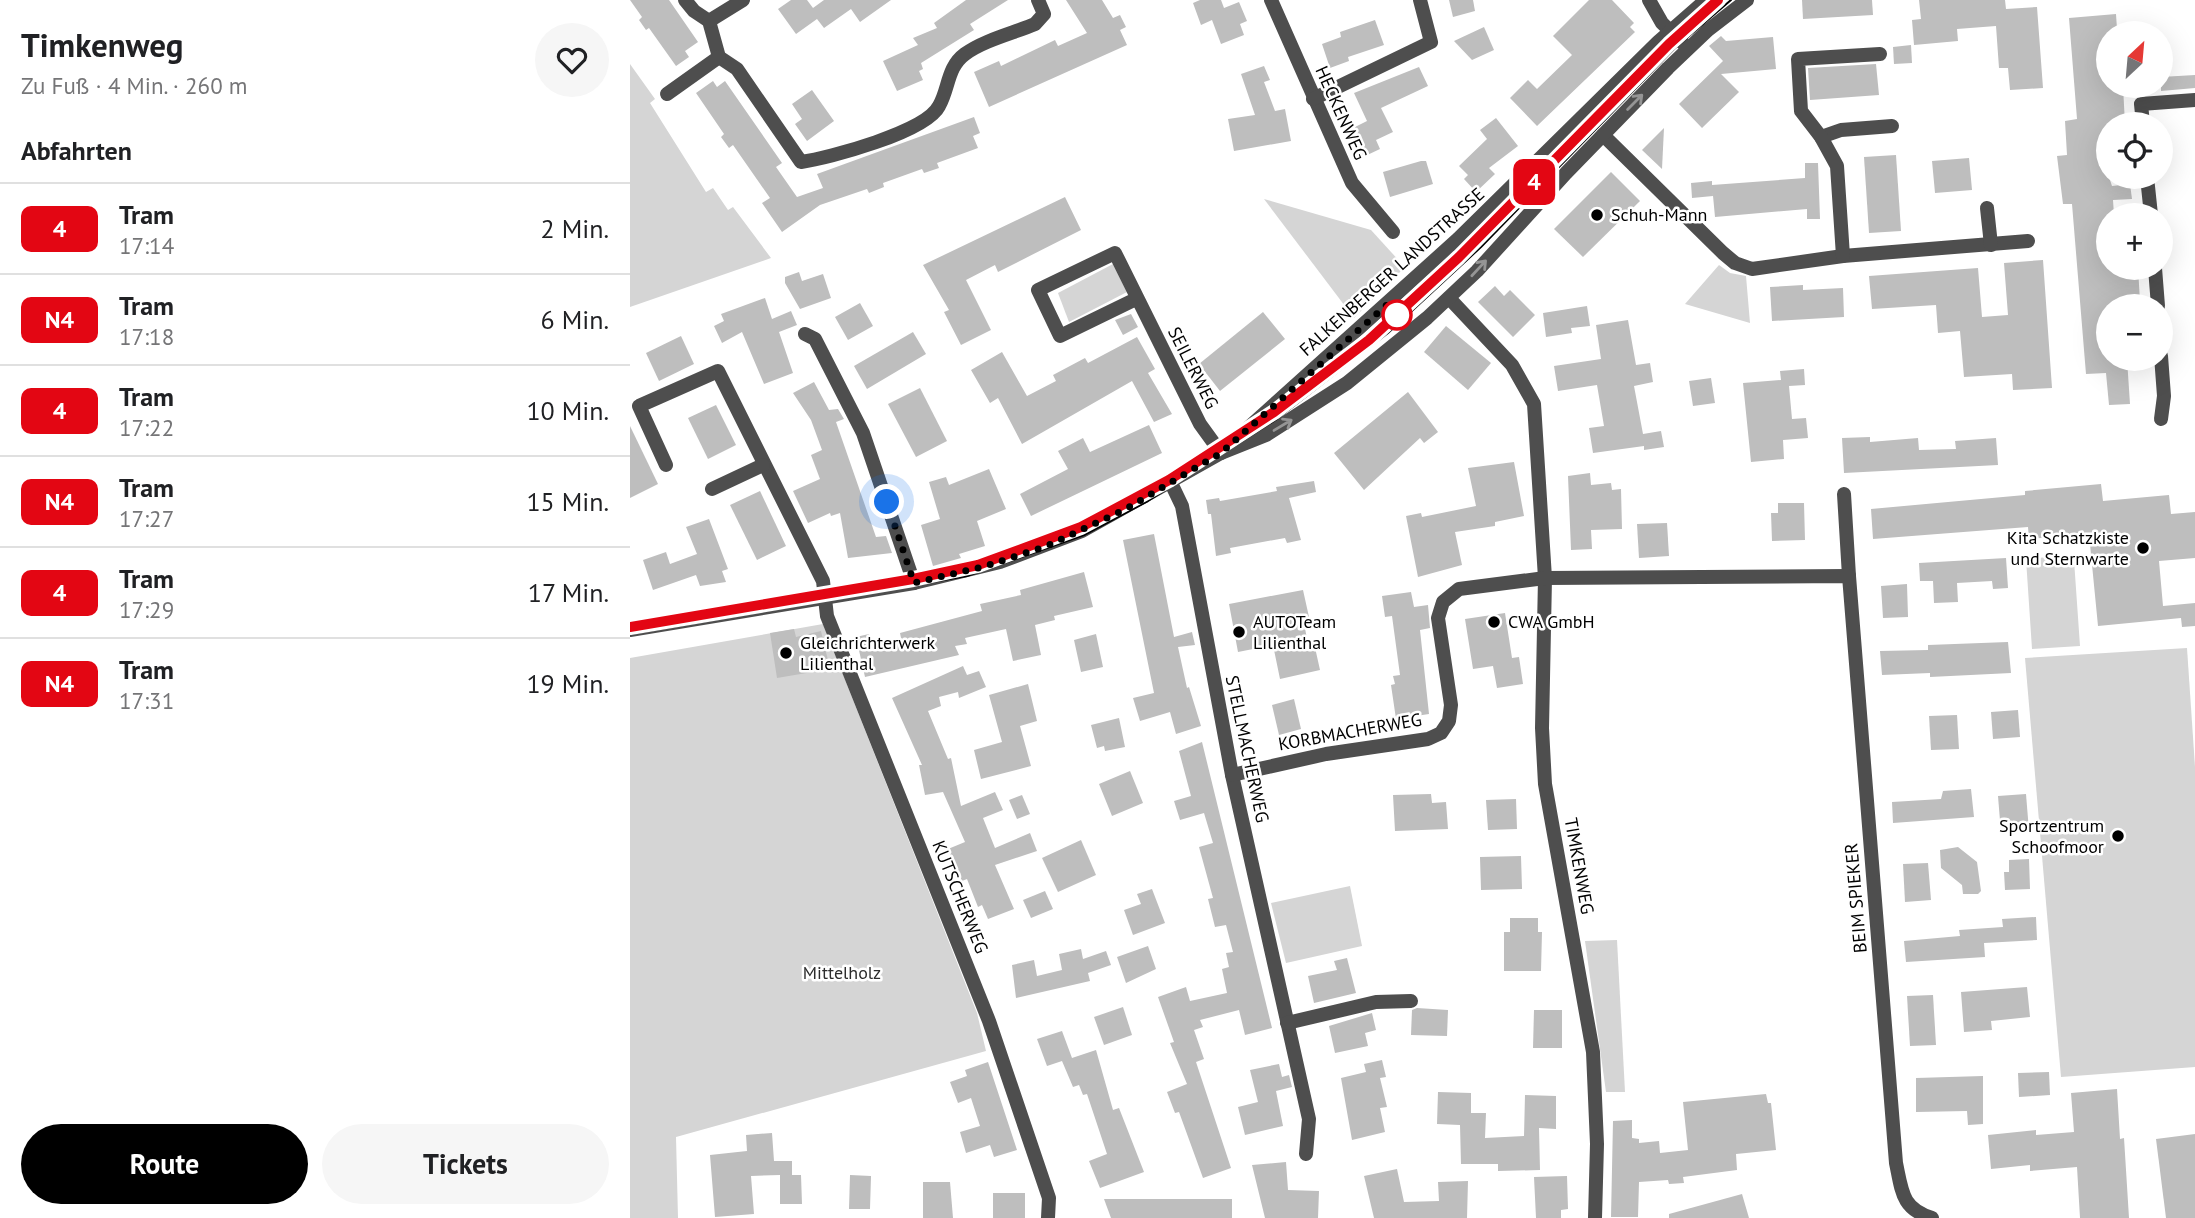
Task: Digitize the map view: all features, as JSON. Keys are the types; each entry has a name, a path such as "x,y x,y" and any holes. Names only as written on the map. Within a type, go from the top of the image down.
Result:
{"street":[{"path":"685,0 694,11 709,21 719,57 737,69 801,162 822,159 923,123 939,108 951,71 965,54 1035,24 1044,14 1038,0"},
{"path":"709,21 743,0"},
{"name":"HECKENWEG","path":"1271,0 1352,183 1392,232"},
{"path":"1313,99 1431,42 1420,0"},
{"path":"1649,0 1659,18 1688,48"},
{"name":"FALKENBERGER LANDSTRASSE","path":"1221,453 1486,214 1670,31 1706,0"},
{"name":"FALKENBERGER LANDSTRASSE","path":"630,630 914,583 986,566 1047,546 1107,519 1221,453 1266,435 1365,369 1450,298 1688,48 1747,0"},
{"path":"1843,256 1838,166 1801,111 1798,59 1880,54"},
{"path":"667,94 719,57"},
{"path":"2142,112 2141,104 2195,100"},
{"path":"1821,137 1841,130 1892,127"},
{"path":"1603,135 1735,263 1752,269 1843,256 2028,242"},
{"path":"1987,208 1990,245"},
{"name":"SEILERWEG","path":"1136,299 1060,336 1038,290 1115,253 1200,424 1221,453"},
{"name":"TIMKENWEG","path":"1450,298 1512,365 1534,404 1545,578 1542,728 1545,785 1593,1052 1597,1144 1595,1218"},
{"path":"805,334 815,339 863,433 914,583"},
{"path":"666,465 639,405 718,370 822,581 824,596"},
{"path":"2161,419 2164,396 2162,371"},
{"path":"712,489 763,465"},
{"name":"STELLMACHERWEG","path":"1171,483 1182,506 1232,775 1309,1119 1307,1154"},
{"name":"BEIM SPIEKER","path":"1844,494 1896,1163 1902,1194 1915,1213 1932,1218"},
{"path":"1545,578 1849,576"},
{"name":"KORBMACHERWEG","path":"1232,775 1326,754 1427,739 1441,733 1449,721 1451,705 1438,618 1443,602 1459,589 1545,578"},
{"name":"KUTSCHERWEG","path":"824,596 827,616 989,1021 1049,1198 1048,1218"},
{"path":"1287,1023 1376,1002 1411,1001"}],"green space":[{"path":"630,64 655,99 650,103 706,192 713,188 728,210 733,207 771,258 630,307"},
{"path":"1264,199 1371,230 1402,264 1403,269 1354,318"},
{"path":"1113,264 1127,292 1069,322 1058,293"},
{"path":"1719,265 1730,273 1746,276 1750,323 1685,304"},
{"path":"2049,557 2055,561 2074,560 2080,646 2032,649 2026,559"},
{"name":"Mittelholz","path":"823,624 977,1013 986,1051 676,1137 678,1218 630,1218 630,658"},
{"name":"Sportzentrum Schoofmoor","path":"2187,648 2195,767 2195,1067 2061,1077 2025,658"},
{"path":"1350,886 1362,946 1286,963 1271,903"},
{"path":"1617,940 1625,1092 1606,1092 1585,941"}],"building":[{"path":"630,0 669,0 698,42 685,51 689,57 676,66 649,28 646,30 639,20 642,17"},
{"path":"791,0 807,0 813,8 824,0 891,0 860,22 851,9 824,28 817,19 796,34 778,9"},
{"path":"966,0 1008,0 970,24 974,30 921,63 923,69 919,71 923,80 897,91 883,61 918,45 913,38 937,28 934,23"},
{"path":"1066,0 1102,0 1113,18 1120,15 1126,27 1120,30 1127,45 989,107 974,72 999,61 1001,66 1055,40 1058,46 1087,33"},
{"path":"1200,0 1221,0 1224,8 1239,2 1247,21 1240,24 1244,35 1221,44 1212,20 1201,25 1193,3"},
{"path":"1449,0 1473,0 1475,11 1453,17"},
{"path":"1589,0 1612,0 1634,23 1630,27 1635,32 1537,126 1510,98 1528,80 1537,89 1572,55 1553,36"},
{"path":"1802,0 1872,0 1873,15 1803,19"},
{"path":"1919,0 2005,0 2006,9 2037,7 2043,88 2010,90 2008,68 1999,68 1996,26 1957,29 1958,41 1914,45 1912,20 1921,19"},
{"path":"2116,14 2116,21 2096,21 2096,98 2124,98 2124,112 2096,112 2096,189 2131,189 2132,199 2096,203 2096,280 2139,280 2140,294 2096,294 2096,371 2128,371 2130,404 2109,405 2106,373 2086,374 2072,204 2063,204 2057,156 2067,155 2065,121 2077,119 2069,18"},
{"path":"1375,20 1384,45 1348,57 1349,61 1330,68 1322,44 1341,37 1340,32"},
{"path":"1484,27 1494,50 1472,60 1454,41"},
{"path":"1721,36 1726,41 1773,37 1776,69 1721,74 1739,92 1702,128 1679,104 1723,61 1709,46"},
{"path":"1911,45 1912,63 1894,64 1893,47"},
{"path":"1876,64 1879,95 1810,100 1808,68"},
{"path":"1264,66 1270,80 1264,82 1275,111 1285,109 1291,141 1234,151 1228,119 1255,115 1241,74"},
{"path":"1419,67 1428,86 1381,108 1393,132 1376,140 1380,149 1363,157 1349,130 1367,121 1354,93"},
{"path":"2195,75 2195,88 2174,90 2174,76"},
{"path":"713,81 717,87 725,81 782,163 776,167 797,197 823,188 817,174 974,117 980,133 973,136 978,148 937,163 939,168 924,173 922,169 883,183 884,187 869,193 867,189 820,205 782,232 762,203 770,198 733,145 729,148 721,137 724,134 696,93"},
{"path":"812,90 834,121 807,141 795,124 802,119 792,104"},
{"path":"1496,118 1518,146 1489,168 1495,174 1476,192 1464,179 1468,175 1459,166 1487,139 1480,130"},
{"path":"1664,128 1662,169 1642,150"},
{"path":"1896,155 1901,231 1869,233 1864,157"},
{"path":"1969,158 1972,190 1935,193 1932,161"},
{"path":"1426,161 1433,184 1390,197 1383,172"},
{"path":"1805,163 1818,163 1820,219 1807,219 1807,209 1715,217 1712,185 1805,178"},
{"name":"Schuh-Mann","path":"1611,172 1640,201 1583,257 1554,229"},
{"path":"1712,181 1713,196 1692,198 1691,183"},
{"path":"1065,197 1081,230 998,272 995,265 966,280 991,330 961,345 944,312 949,310 923,265"},
{"path":"2043,260 2052,388 2013,390 2012,374 1964,377 1960,331 1938,333 1936,305 1872,309 1869,276 1978,268 1982,317 2008,315 2004,263"},
{"path":"799,272 802,281 823,274 831,298 800,309 785,283 785,277"},
{"path":"1803,285 1803,290 1843,288 1844,317 1772,321 1770,287"},
{"path":"1495,286 1504,296 1510,290 1535,315 1513,337 1478,302"},
{"path":"765,298 772,319 791,311 797,325 779,332 793,373 764,384 742,332 722,343 714,326 724,321 721,314"},
{"path":"860,303 873,326 848,340 835,317"},
{"path":"1587,306 1590,326 1571,328 1572,333 1546,337 1543,313"},
{"path":"1263,312 1285,339 1220,391 1199,364"},
{"path":"1131,314 1138,327 1123,335 1115,320"},
{"path":"1628,320 1636,365 1650,363 1653,382 1634,386 1643,434 1661,431 1664,447 1644,450 1644,446 1593,453 1589,428 1604,426 1597,385 1558,391 1554,366 1601,359 1596,325"},
{"path":"1446,326 1491,363 1468,390 1424,352"},
{"path":"913,332 926,354 867,389 854,366"},
{"path":"681,336 694,364 659,381 646,353"},
{"path":"1137,337 1155,369 1148,373 1172,414 1154,422 1132,381 1022,444 998,398 990,403 971,370 1002,352 1027,396 1056,381 1053,375 1085,358 1088,363"},
{"path":"1804,369 1805,385 1789,386 1792,419 1806,418 1808,438 1783,440 1784,459 1751,462 1743,383 1781,380 1780,371"},
{"path":"1711,378 1715,403 1693,406 1689,381"},
{"path":"814,382 829,410 838,409 844,419 836,422 876,537 886,536 892,553 848,558 840,513 831,516 830,513 808,523 793,491 820,479 811,455 822,450 811,420 793,393"},
{"path":"920,388 947,441 916,457 888,404"},
{"path":"1408,392 1438,432 1424,443 1420,438 1364,490 1334,453"},
{"path":"716,405 736,445 708,459 688,418"},
{"path":"1149,425 1162,453 1031,516 1020,494 1068,469 1058,451 1083,438 1090,452"},
{"path":"630,426 658,484 630,498"},
{"path":"1870,437 1870,442 1918,438 1919,450 1956,449 1955,441 1996,438 1998,465 1844,473 1842,438"},
{"path":"1514,462 1524,516 1495,522 1495,526 1455,532 1462,565 1418,577 1406,516 1421,513 1422,517 1476,506 1468,468"},
{"path":"989,469 1006,509 977,521 985,546 959,554 961,558 933,566 921,525 940,519 929,482 946,477 949,485"},
{"path":"1590,473 1591,485 1611,483 1612,490 1621,489 1622,529 1591,530 1592,549 1571,550 1568,476"},
{"path":"1314,481 1316,492 1289,498 1301,540 1287,543 1285,538 1230,548 1231,553 1216,556 1211,514 1208,514 1206,500 1219,498 1220,501 1277,491 1276,487"},
{"name":"Kita Schatzkiste und Sternwarte","path":"2101,484 2103,501 2169,495 2171,514 2195,512 2195,558 2159,561 2163,606 2195,603 2195,626 2182,627 2181,618 2098,626 2089,534 2029,539 2028,527 1873,539 1871,509 2025,495 2025,491"},
{"path":"760,491 786,546 757,560 730,505"},
{"path":"1778,503 1804,503 1805,540 1772,541 1771,513 1778,513"},
{"path":"709,519 728,569 722,571 726,582 700,586 696,575 653,590 643,560 666,552 670,564 697,554 686,527"},
{"path":"1667,523 1669,556 1639,558 1637,524"},
{"path":"1154,534 1174,637 1192,632 1195,645 1178,647 1187,688 1189,687 1201,726 1176,734 1170,712 1140,721 1133,698 1154,693 1123,540"},
{"path":"2006,558 2008,588 1993,589 1992,581 1957,583 1958,602 1934,603 1933,581 1920,581 1919,563"},
{"path":"1084,572 1093,607 1054,616 1055,620 1035,625 1041,655 1013,661 1006,629 965,638 967,644 955,646 959,655 865,677 856,637 869,634 872,645 901,638 900,633 982,611 980,604 1021,595 1020,590"},
{"path":"1907,584 1908,617 1883,618 1881,586"},
{"path":"1303,590 1309,617 1303,618 1308,644 1314,643 1320,670 1280,679 1273,645 1238,652 1229,604"},
{"path":"1411,592 1414,607 1428,605 1430,628 1420,630 1429,714 1396,719 1391,685 1395,684 1393,676 1400,675 1392,616 1385,617 1382,596"},
{"path":"1505,613 1512,658 1519,657 1523,684 1497,688 1493,666 1473,669 1465,619"},
{"path":"794,629 796,637 821,631 830,669 777,678 770,633"},
{"path":"1096,634 1103,667 1081,672 1074,640"},
{"path":"2008,642 2011,673 1930,677 1930,673 1882,675 1880,651 1928,650 1928,645"},
{"path":"963,666 967,675 979,671 986,687 959,698 958,692 939,697 941,706 928,711 948,759 951,758 961,806 995,792 1003,810 983,818 995,848 1030,833 1037,851 995,865 1014,909 988,919 982,905 978,907 967,879 962,881 948,849 965,842 943,792 925,795 919,765 922,765 892,698"},
{"path":"1028,684 1037,721 1020,726 1031,766 981,779 974,750 1002,742 989,695"},
{"path":"1294,699 1301,729 1279,735 1272,705"},
{"path":"2018,710 2020,737 1993,739 1991,712"},
{"path":"1957,715 1959,749 1931,750 1929,716"},
{"path":"1119,718 1125,747 1105,751 1104,746 1097,748 1091,725"},
{"path":"1202,742 1272,1028 1245,1035 1239,1010 1200,1020 1203,1027 1194,1030 1204,1059 1196,1062 1231,1168 1203,1178 1179,1112 1175,1113 1167,1092 1187,1084 1170,1043 1174,1042 1158,997 1186,987 1190,1001 1227,993 1222,969 1229,967 1226,953 1233,952 1226,925 1215,927 1208,899 1213,898 1199,847 1213,843 1204,813 1180,820 1174,801 1191,796 1179,751"},
{"path":"1130,771 1143,803 1112,816 1099,784"},
{"path":"1971,789 1974,817 1893,823 1892,802 1941,799 1943,791"},
{"path":"1431,794 1432,803 1446,802 1448,829 1395,831 1393,795"},
{"path":"2026,794 2029,831 2001,833 1998,796"},
{"path":"1022,795 1030,814 1017,819 1009,800"},
{"path":"1516,799 1517,829 1488,830 1486,800"},
{"path":"1081,840 1096,875 1058,892 1042,858"},
{"path":"1958,847 1977,862 1981,891 1978,894 1963,894 1962,885 1941,868 1940,850"},
{"path":"1521,856 1522,889 1481,890 1480,857"},
{"path":"2029,859 2030,889 2005,890 2004,872 2009,872 2009,860"},
{"path":"1928,863 1931,900 1905,902 1903,864"},
{"path":"1152,889 1165,923 1133,935 1124,910 1141,904 1137,894"},
{"path":"1045,891 1053,909 1031,918 1023,900"},
{"path":"2036,917 2037,940 1984,943 1985,957 1906,962 1904,941 1960,936 1959,930 2003,927 2002,919"},
{"path":"1510,918 1538,918 1538,932 1542,932 1541,971 1504,971 1504,932 1510,932"},
{"path":"1148,946 1156,969 1126,983 1117,957"},
{"path":"1081,949 1083,959 1106,951 1111,965 1088,973 1090,981 1016,998 1012,965 1034,960 1037,976 1062,970 1059,954"},
{"path":"1347,958 1356,993 1314,1003 1308,976 1337,970 1334,961"},
{"path":"2027,987 2030,1017 1991,1021 1992,1030 1964,1032 1961,992"},
{"path":"1933,995 1936,1045 1910,1046 1907,996"},
{"path":"1123,1007 1132,1035 1104,1045 1094,1017"},
{"path":"1412,1010 1448,1010 1447,1036 1411,1035"},
{"path":"1534,1010 1562,1010 1562,1048 1533,1048"},
{"path":"1372,1013 1376,1030 1365,1033 1368,1046 1335,1053 1329,1026"},
{"path":"1062,1031 1072,1058 1096,1050 1113,1110 1119,1108 1144,1172 1100,1188 1089,1161 1107,1154 1087,1094 1083,1095 1079,1085 1073,1087 1062,1061 1047,1066 1037,1039"},
{"path":"1382,1060 1386,1077 1380,1078 1387,1107 1380,1108 1385,1132 1352,1140 1341,1078 1366,1072 1364,1064"},
{"path":"988,1062 1017,1150 994,1157 990,1145 966,1153 960,1132 980,1126 971,1098 958,1103 950,1082 967,1076 965,1070"},
{"path":"1279,1064 1282,1077 1289,1075 1292,1087 1276,1091 1283,1126 1245,1135 1238,1107 1258,1102 1250,1070"},
{"path":"2049,1072 2050,1095 2019,1097 2018,1073"},
{"path":"1983,1076 1983,1124 1968,1125 1967,1111 1916,1112 1916,1078"},
{"path":"2117,1089 2120,1139 2124,1138 2129,1218 2080,1218 2077,1167 2030,1171 2030,1165 1991,1169 1988,1135 2036,1130 2036,1135 2074,1132 2071,1093"},
{"path":"1438,1092 1471,1093 1471,1113 1486,1113 1485,1138 1524,1136 1525,1095 1556,1096 1556,1129 1539,1128 1540,1170 1498,1171 1498,1164 1461,1164 1460,1125 1437,1124"},
{"path":"1766,1094 1768,1103 1771,1103 1776,1150 1736,1154 1737,1170 1683,1177 1684,1183 1669,1184 1668,1180 1639,1182 1638,1217 1611,1217 1613,1121 1632,1120 1632,1138 1639,1139 1639,1143 1659,1141 1660,1153 1688,1150 1683,1102"},
{"path":"772,1133 774,1161 792,1161 792,1175 801,1175 802,1204 780,1204 780,1175 751,1176 754,1214 715,1217 710,1155 747,1151 746,1135"},
{"path":"2195,1134 2195,1218 2166,1218 2156,1139"},
{"path":"1286,1162 1288,1190 1319,1191 1318,1218 1265,1218 1252,1165"},
{"path":"1397,1169 1404,1202 1439,1201 1438,1182 1468,1181 1467,1218 1374,1218 1364,1176"},
{"path":"850,1175 871,1176 870,1209 849,1209"},
{"path":"1567,1176 1568,1209 1561,1210 1561,1218 1536,1218 1534,1177"},
{"path":"923,1182 950,1182 953,1218 923,1218"},
{"path":"993,1193 1025,1193 1025,1218 993,1218"},
{"path":"1742,1194 1749,1218 1669,1218 1669,1214"},
{"path":"1104,1199 1232,1199 1232,1218 1111,1218"}],"tram line":[{"name":"4","path":"630,627 913,579 978,565 1081,527 1169,480 1274,412 1369,340 1459,257 1669,44 1718,0"},
{"path":"630,634 967,576 1084,535 1148,501 1277,419 1388,333 1481,247 1674,49 1731,0"}],"place":[{"name":"Schuh-Mann","path":"1597,215"},
{"name":"Kita Schatzkiste und Sternwarte","path":"2143,548"},
{"name":"CWA GmbH","path":"1494,622"},
{"name":"AUTOTeam Lilienthal","path":"1239,632"},
{"name":"Gleichrichterwerk Lilienthal","path":"786,653"},
{"name":"Sportzentrum Schoofmoor","path":"2118,836"}],"route":[{"path":"887,502 914,583 965,572 1047,546 1126,509 1221,453 1390,302 1397,315"}]}
